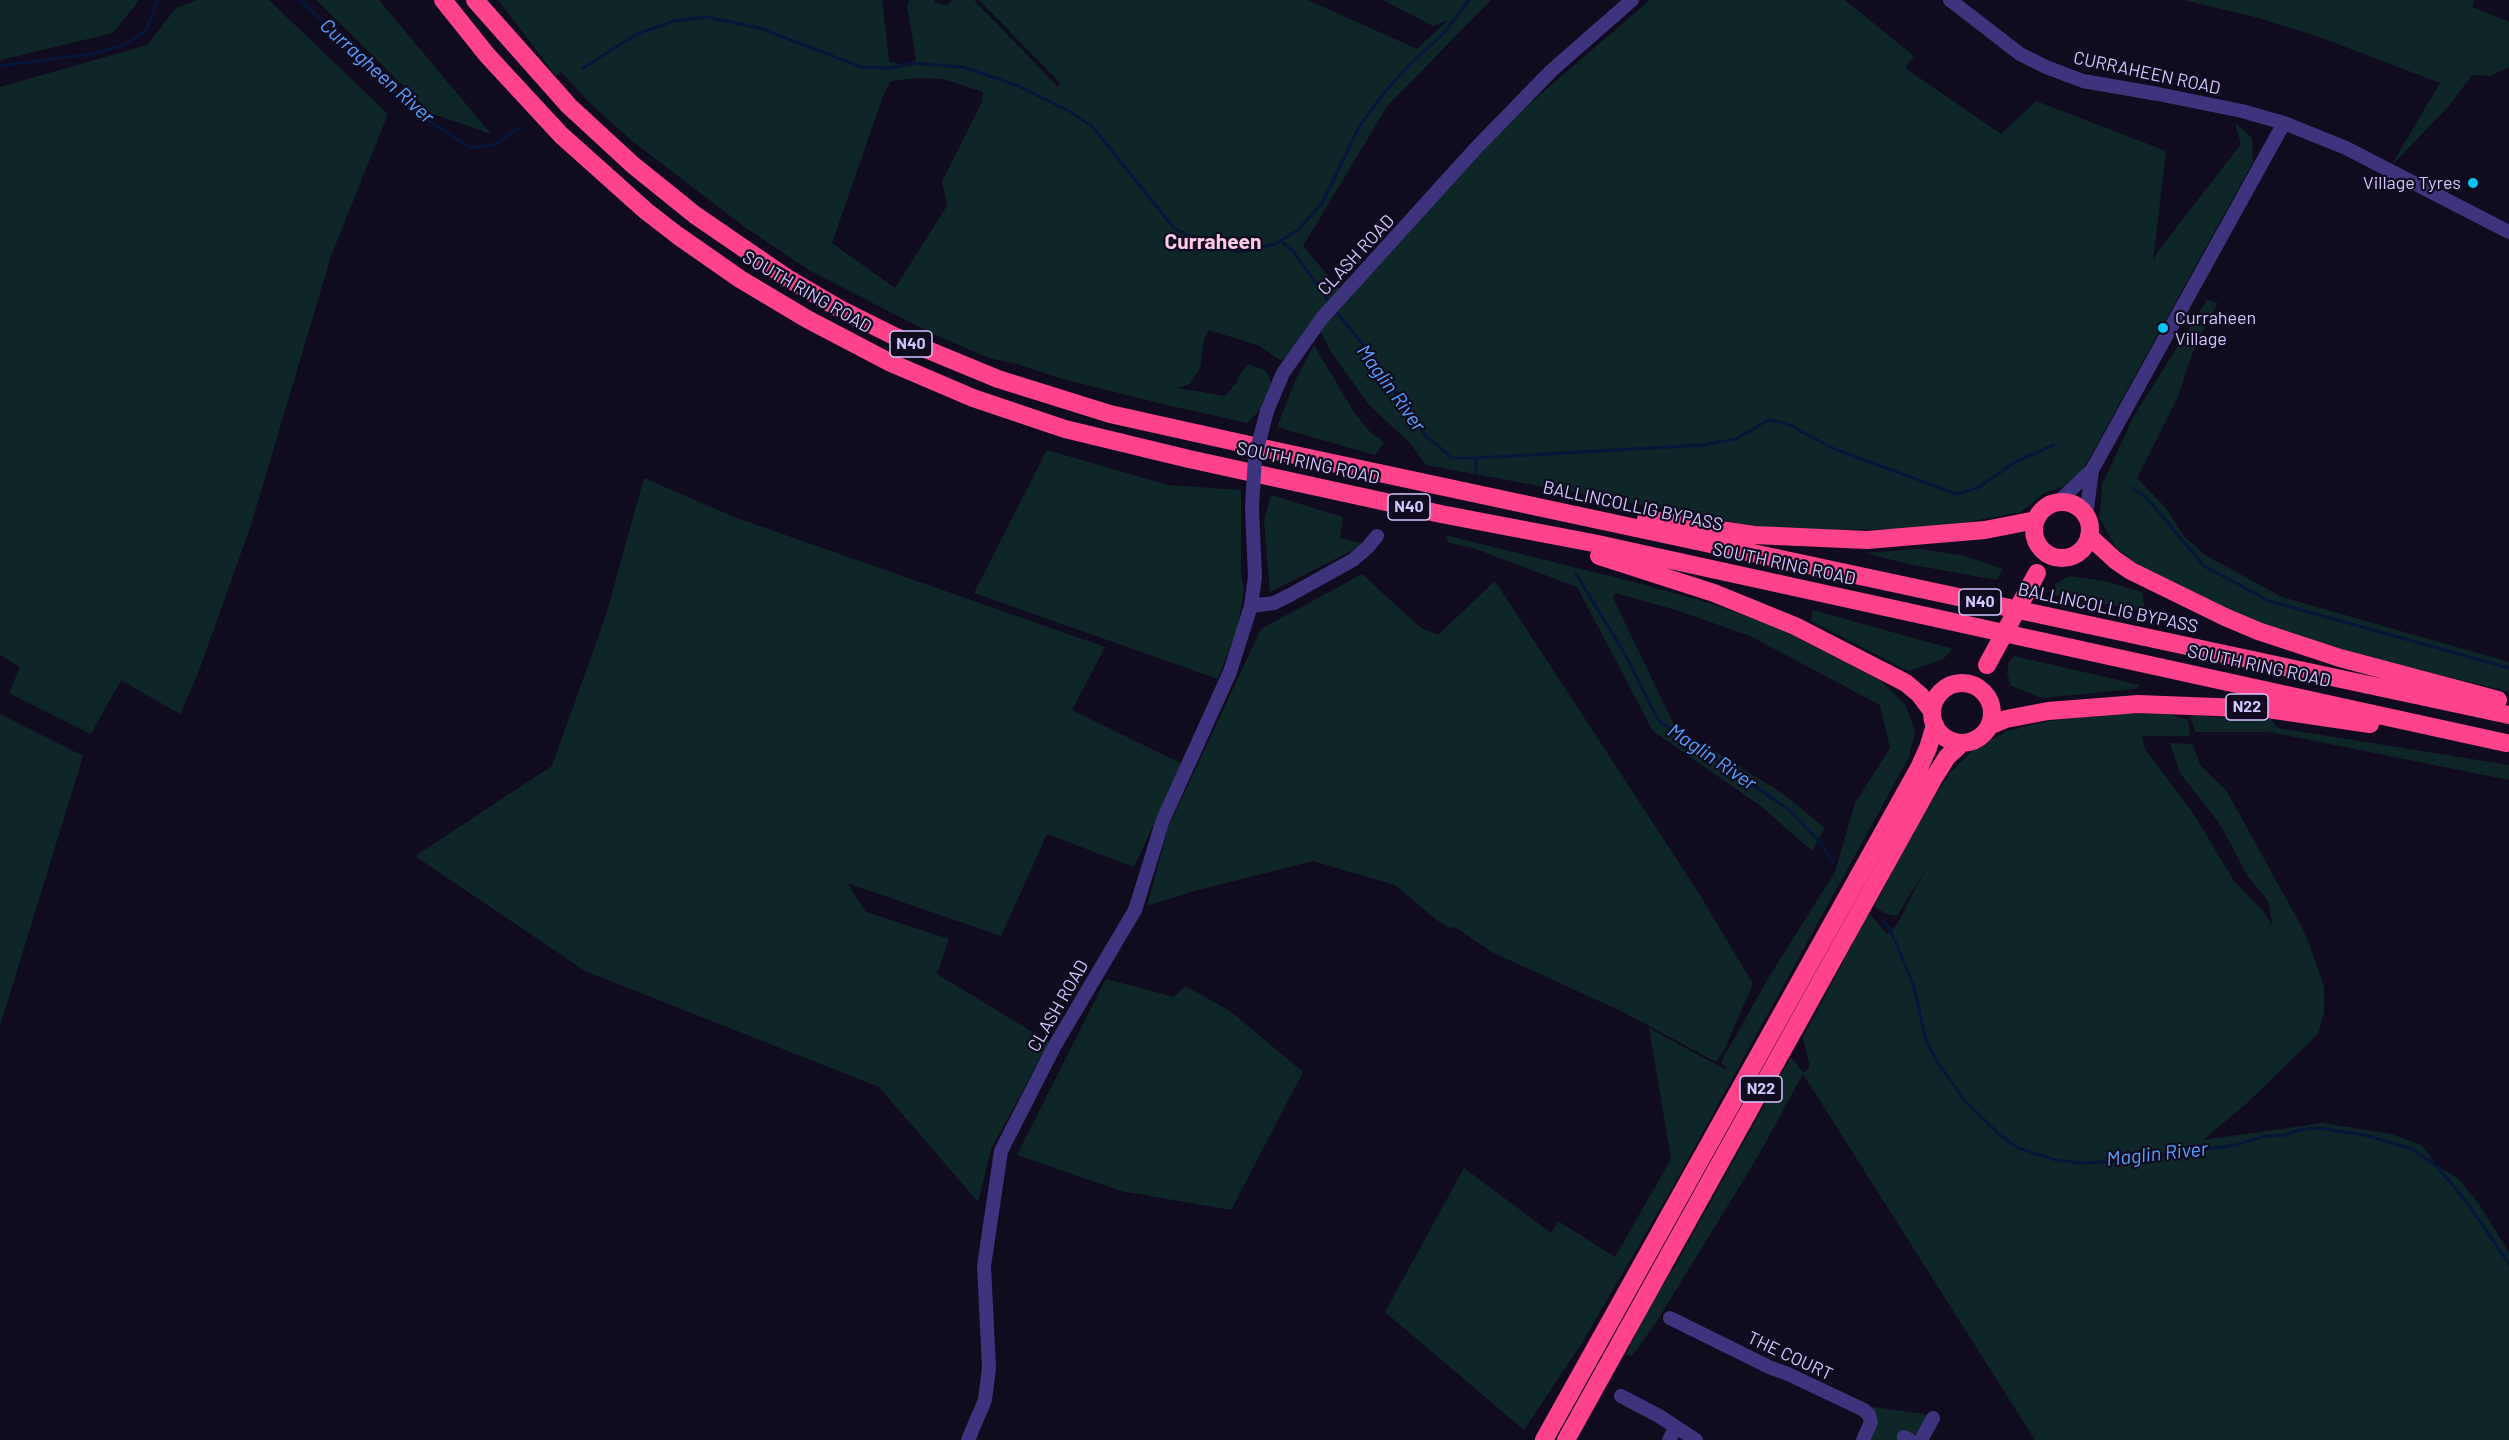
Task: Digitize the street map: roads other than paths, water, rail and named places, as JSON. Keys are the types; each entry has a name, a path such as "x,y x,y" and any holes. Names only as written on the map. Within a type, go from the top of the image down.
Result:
{"highway":[{"name":"SOUTH RING ROAD","path":"443,0 487,55 529,102 582,154 646,211 740,279 841,338 933,382 1005,410 1065,429 1188,459 1441,514 1593,543 2507,743"},
{"name":"SOUTH RING ROAD","path":"475,0 569,106 666,193 718,232 787,278 894,336 998,380 1110,414 1452,488"},
{"path":"1452,488 1503,494 1679,525 1790,538 1867,540 1985,530 2036,520 2041,512 2057,503 2073,505 2086,516 2090,536 2115,560 2131,571 2225,617 2258,631 2340,658 2509,703"},
{"name":"BALLINCOLLIG BYPASS","path":"1452,488 2509,715"},
{"path":"1441,514 1628,564 1756,609 1892,674 1920,695 1946,738 1962,743"},
{"name":"N22","path":"2036,520 2034,535 2039,558 2037,573"},
{"name":"N22","path":"1989,726 1991,708 1983,692 1987,666 2037,573 2049,562 2075,555 2082,550 2090,536"},
{"path":"2037,542 2042,550 2058,558"},
{"name":"N22","path":"1544,1440 1919,768 1934,718 1934,703 1944,689 1974,677 1987,666"},
{"path":"1960,684 1969,684 1983,692"},
{"name":"N22","path":"1566,1440 1935,776 1947,757 1962,743 1978,738 1989,726 2006,719 2080,708 2138,704 2268,709 2507,743"}],"street":[{"name":"CLASH ROAD","path":"968,1440 984,1400 989,1368 984,1266 1001,1151 1054,1047 1135,910 1163,820 1230,672 1251,606 1256,558 1252,507 1255,457 1266,411 1283,373 1322,318 1478,147 1551,71 1632,0"},
{"name":"CURRAHEEN ROAD","path":"1950,0 2020,54 2046,67 2083,81 2242,111 2284,123 2346,148 2509,232"},
{"path":"2057,503 2092,470 2284,123"},
{"path":"2086,516 2092,470"},
{"path":"1251,606 1274,603 1353,560 1377,536"},
{"name":"THE COURT","path":"1670,1318 1769,1367 1864,1410 1871,1422 1863,1440"},
{"path":"1621,1396 1659,1416 1672,1434 1696,1440"},
{"path":"1922,1440 1933,1418"}],"waterway":[{"name":"Curragheen River","path":"0,66 96,53 124,45 146,31 158,0"},
{"name":"Curragheen River","path":"300,0 420,115 471,148 496,144 520,127"},
{"name":"Curragheen River","path":"583,68 637,34 674,21 706,17 760,28 861,67 891,68 911,63 963,67 1016,85 1069,111 1092,126 1174,228 1208,246 1240,252 1275,244 1298,230 1322,203 1359,127 1384,93 1410,64 1443,34 1469,0"},
{"name":"Maglin River","path":"1281,241 1293,251 1330,303"},
{"name":"Maglin River","path":"1336,312 1361,342 1425,435 1452,458 1476,458 1476,472"},
{"path":"1476,458 1704,445 1736,439 1768,420 1788,424 1832,448 1956,494 1977,488 2017,461 2054,445"},
{"path":"2132,488 2146,497 2204,566 2269,601 2509,668"},
{"name":"Maglin River","path":"1576,574 1622,649 1659,721 1788,809 1820,842 1833,862"},
{"name":"Maglin River","path":"1884,922 1890,929 1914,987 1926,1040 1938,1063 1965,1101 2000,1135 2018,1148 2056,1160 2082,1163 2121,1161 2236,1145 2265,1136 2286,1135 2299,1130 2319,1128 2364,1135 2410,1148 2437,1166 2471,1208 2509,1264"}],"place":[{"name":"Village Tyres","path":"2473,183"},
{"name":"Curraheen Village","path":"2163,328"}],"district":[{"name":"Curraheen","path":"1213,242"}]}
